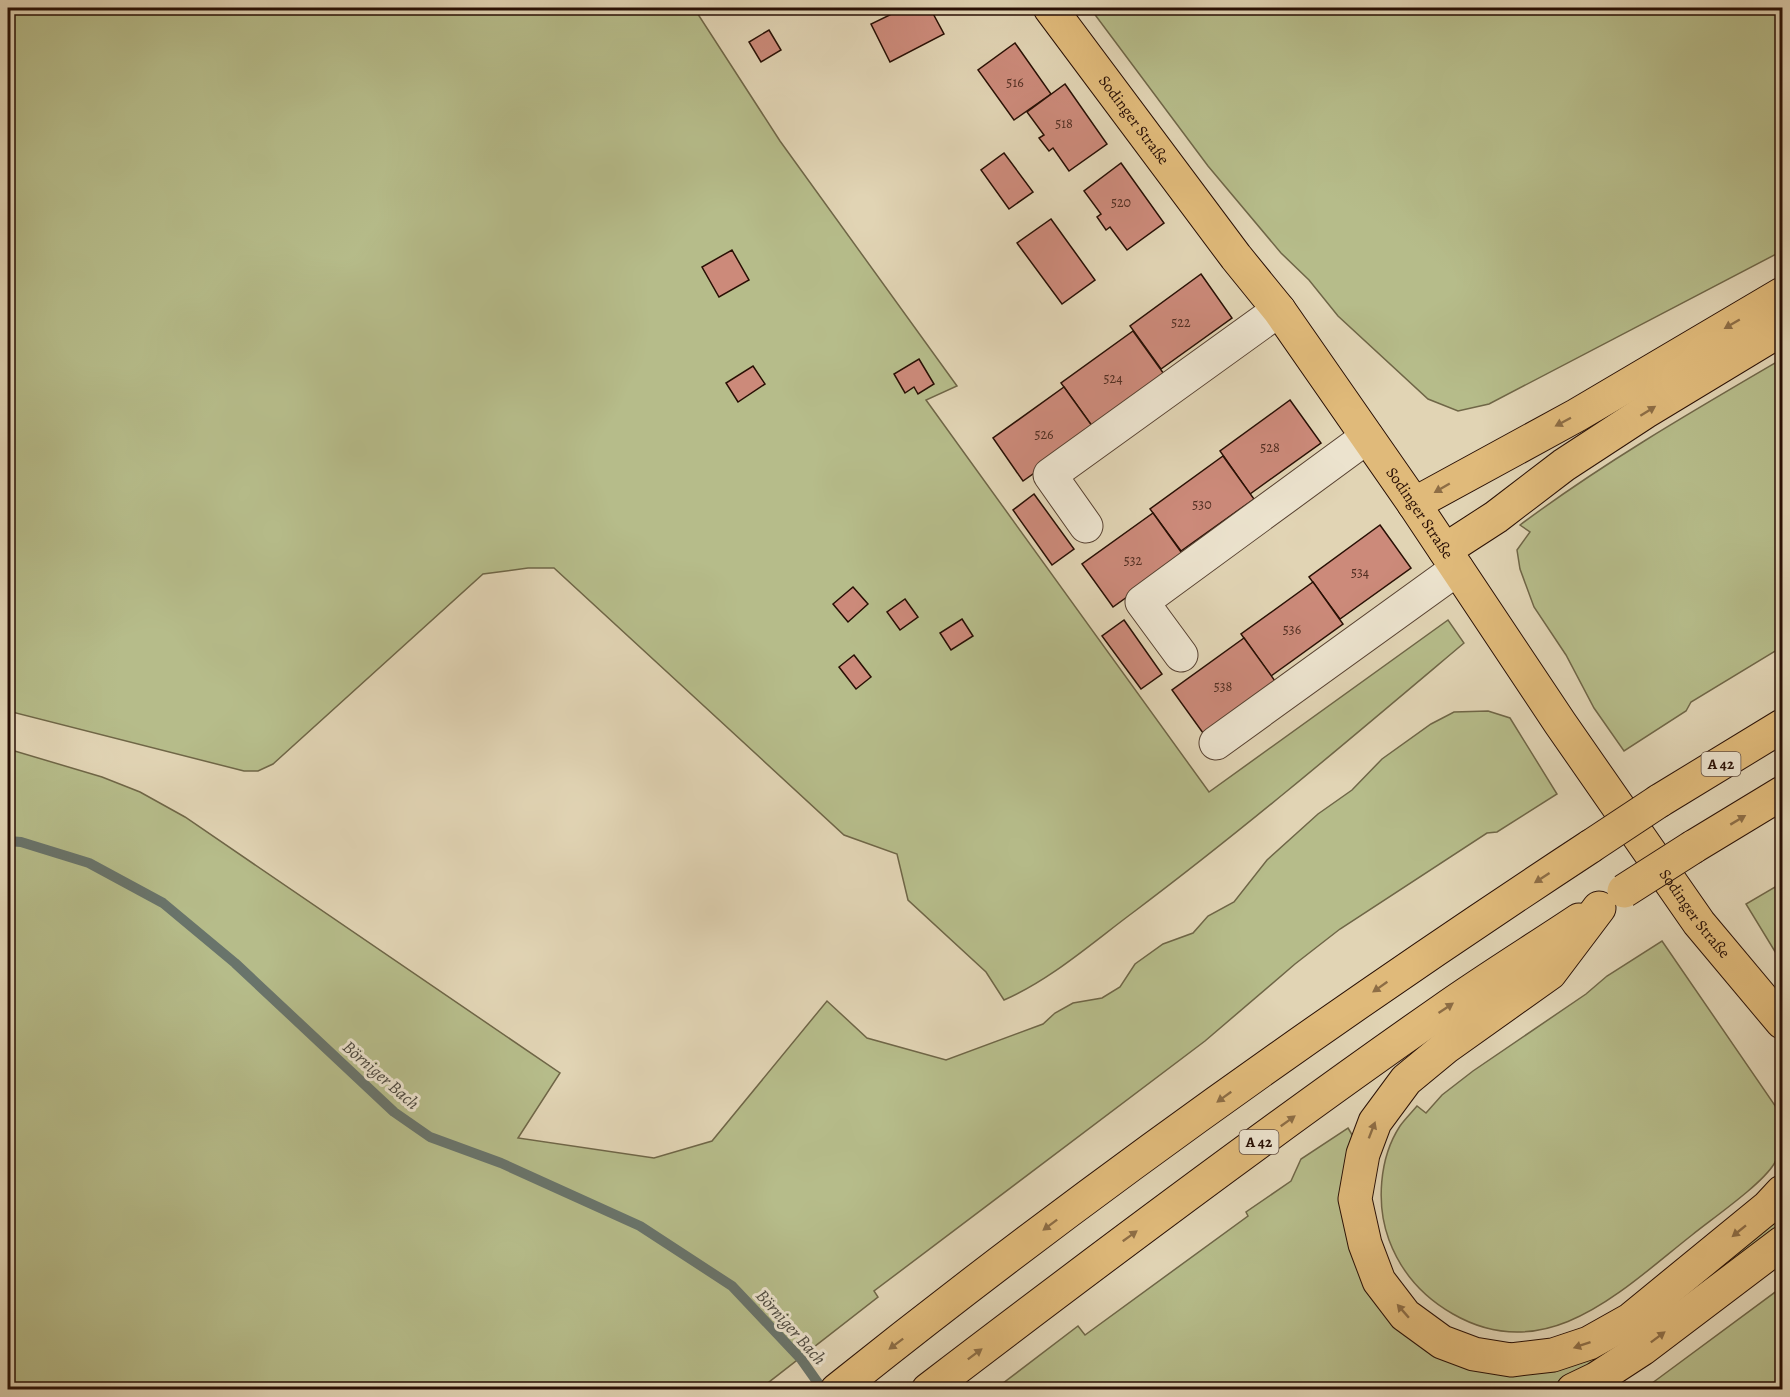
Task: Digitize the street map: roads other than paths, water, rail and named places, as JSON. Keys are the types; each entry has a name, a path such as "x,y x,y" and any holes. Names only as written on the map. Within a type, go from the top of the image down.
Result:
{"main road":[{"name":"Sodinger Straße","path":"1050,8 1236,257 1279,310 1414,504 1560,723 1699,922 1782,1022"},
{"path":"1414,504 1577,415 1782,294"},
{"path":"1451,560 1497,517 1564,465 1645,412 1782,329"},
{"name":"A 42","path":"848,1381 1111,1179 1304,1040 1461,931 1659,801 1782,726"},
{"name":"A 42","path":"928,1389 1119,1244 1445,1009 1611,899 1782,793"},
{"path":"1611,899 1550,973 1446,1047 1406,1080 1375,1122 1363,1154 1355,1199 1365,1244 1379,1281 1405,1316 1442,1342 1474,1354 1511,1360 1553,1355 1589,1343 1630,1320 1768,1207 1782,1192"},
{"path":"1573,1389 1596,1379 1642,1349 1782,1242"}],"lane":[{"path":"1086,526 1050,475 1279,310"},
{"path":"1181,655 1142,602 1367,437"},
{"path":"1216,743 1451,560"}],"waterway":[{"name":"Börniger Bach","path":"8,841 21,842 89,863 163,903 235,963 394,1112 430,1137 501,1163 640,1226 732,1286 801,1359 823,1390"}]}
